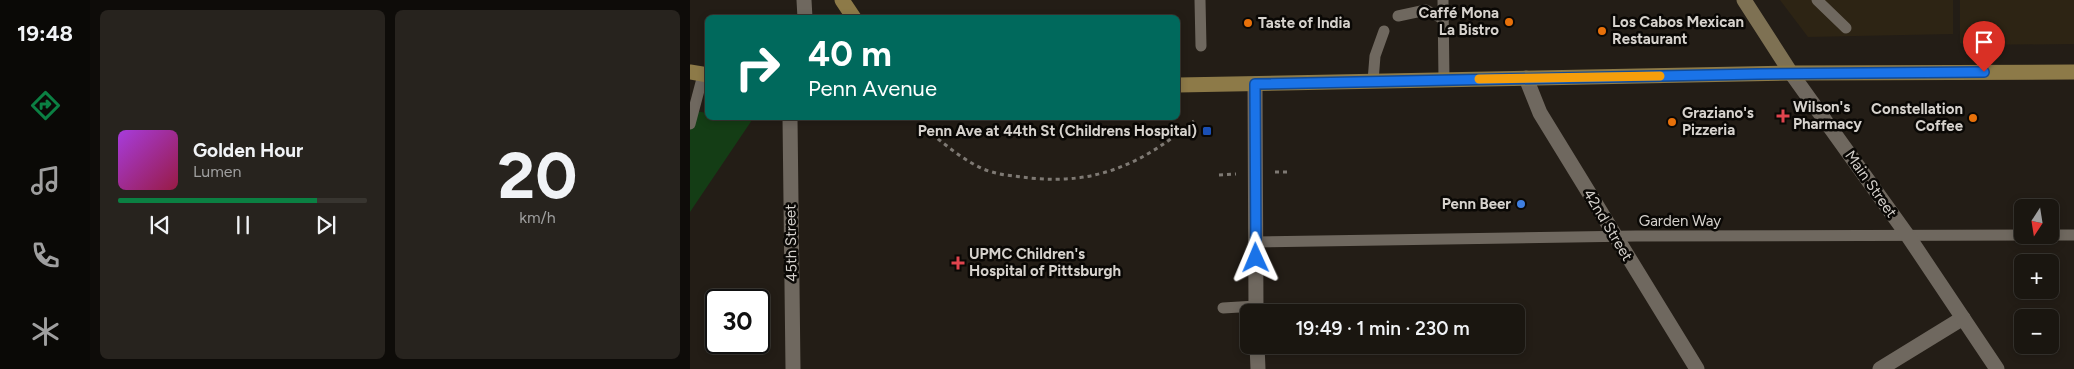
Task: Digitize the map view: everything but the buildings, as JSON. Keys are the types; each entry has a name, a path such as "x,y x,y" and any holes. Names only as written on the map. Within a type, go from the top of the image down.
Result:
{"main road":[{"path":"842,0 852,15"},
{"name":"Main Street","path":"1744,0 1791,73"},
{"path":"1180,85 1791,73 2074,72"}],"street":[{"path":"804,0 805,15"},
{"name":"Main Street","path":"1791,73 1908,236 1997,369"},
{"name":"42nd Street","path":"1526,78 1540,113 1697,369"},
{"path":"1255,84 1256,304"},
{"name":"45th Street","path":"790,120 793,369"},
{"path":"1880,369 1962,318"},
{"path":"1257,354 1258,369"}],"lane":[{"path":"1200,0 1201,46"},
{"path":"1443,0 1444,80"},
{"path":"1817,0 1846,28"},
{"path":"1398,16 1426,10 1443,19"},
{"path":"1373,81 1375,56 1384,31"},
{"path":"690,124 700,74"},
{"name":"Garden Way","path":"1255,242 1614,236 2074,235"},
{"path":"1223,308 1240,309"}],"path":[{"path":"919,124 956,152 982,168 1006,175 1065,180 1092,177 1117,170 1168,142 1194,121"}],"shaded area":[{"path":"1780,0 1953,0 1953,34 1808,37"},
{"path":"1960,0 2074,0 2074,44 1966,45 1960,43"}],"green space":[{"path":"690,110 705,113 705,120 752,120 690,212"}],"slow traffic":[{"path":"1479,79 1660,76"}],"place":[{"name":"Caffé Mona La Bistro","path":"1509,22"},
{"name":"Taste of India","path":"1248,23"},
{"name":"Los Cabos Mexican Restaurant","path":"1602,31"},
{"name":"Wilson's Pharmacy","path":"1783,116"},
{"name":"Constellation Coffee","path":"1973,118"},
{"name":"Graziano's Pizzeria","path":"1672,122"},
{"name":"Penn Ave at 44th St (Childrens Hospital)","path":"1207,131"},
{"name":"Penn Beer","path":"1521,204"},
{"name":"UPMC Children's Hospital of Pittsburgh","path":"958,263"}],"route":[{"path":"1256,258 1255,84 1810,73 1984,72"}]}
